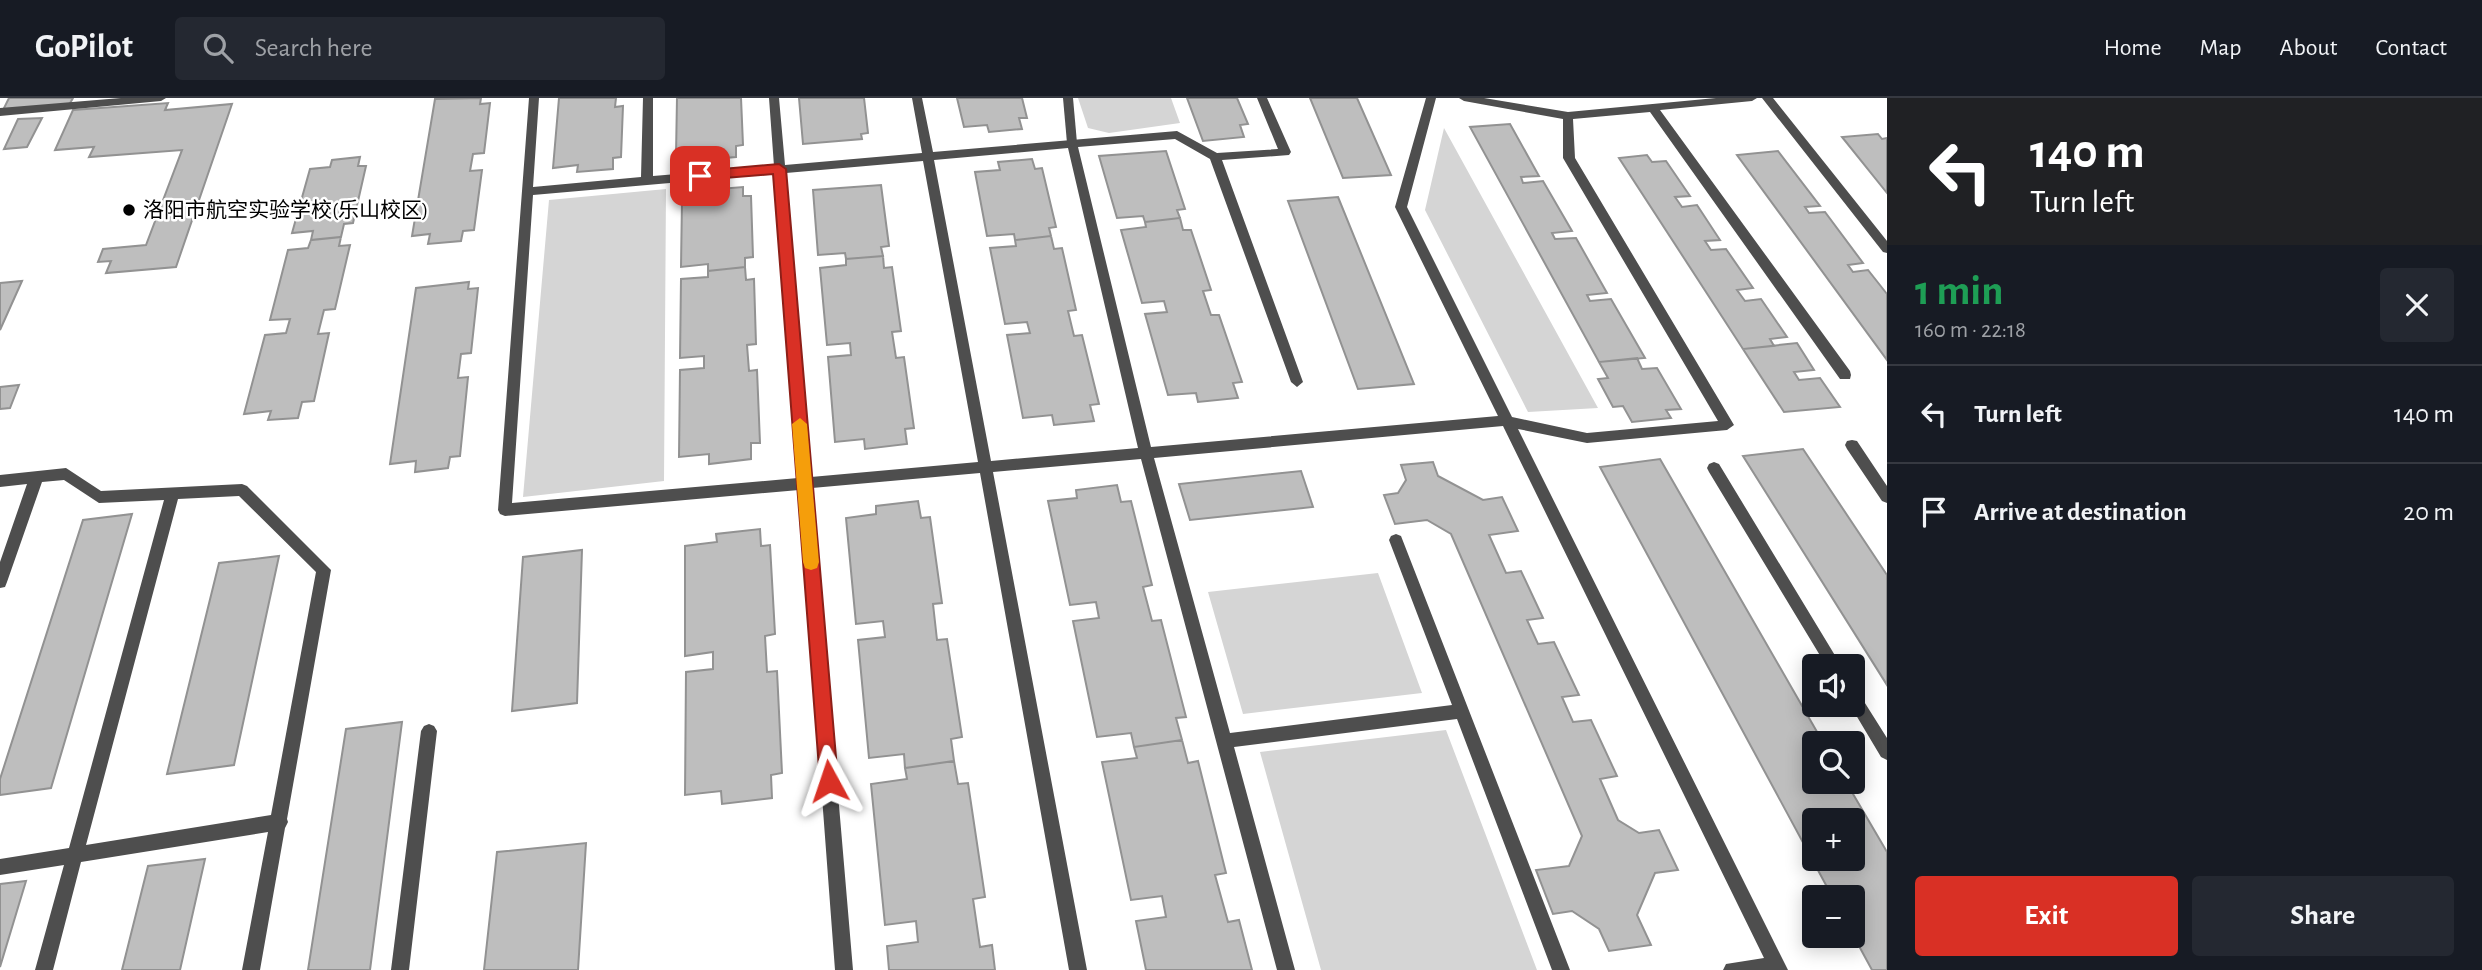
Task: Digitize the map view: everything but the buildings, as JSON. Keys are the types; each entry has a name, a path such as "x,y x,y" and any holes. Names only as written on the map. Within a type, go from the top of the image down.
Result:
{"street":[{"path":"0,112 93,101 161,98"},
{"path":"534,98 505,510 1504,421 1587,438 1727,425 1569,158 1568,116"},
{"path":"647,181 648,98"},
{"path":"774,98 844,970"},
{"path":"917,98 1078,970"},
{"path":"1068,98 1072,143 1146,453 1286,970"},
{"path":"528,191 1177,135 1215,157 1285,152 1262,98"},
{"path":"1432,98 1401,207 1504,421 1777,967 1732,970"},
{"path":"1464,98 1568,116 1653,108 1702,100 1752,98"},
{"path":"1766,98 1887,249"},
{"path":"1653,108 1845,375"},
{"path":"1215,157 1297,382"},
{"path":"1852,445 1887,497"},
{"path":"1714,468 1827,654"},
{"path":"0,481 66,474 99,497 243,490 324,570 251,970"},
{"path":"0,582 37,476"},
{"path":"44,970 172,494"},
{"path":"1396,540 1560,970"},
{"path":"1224,741 1462,711"},
{"path":"1865,716 1887,752"},
{"path":"400,970 429,731"},
{"path":"0,867 280,822"}],"shaded area":[{"path":"1078,98 1171,98 1180,123 1109,133 1088,128"},
{"path":"1444,128 1598,408 1528,412 1425,210"},
{"path":"666,189 664,481 523,497 549,200"},
{"path":"1378,573 1422,693 1243,714 1208,592"},
{"path":"1446,730 1537,970 1321,970 1260,752"}],"slow traffic":[{"path":"800,424 811,562"}],"place":[{"name":"洛阳市航空实验学校(乐山校区)","path":"129,210"}],"route":[{"path":"700,176 779,169 829,781"}]}
